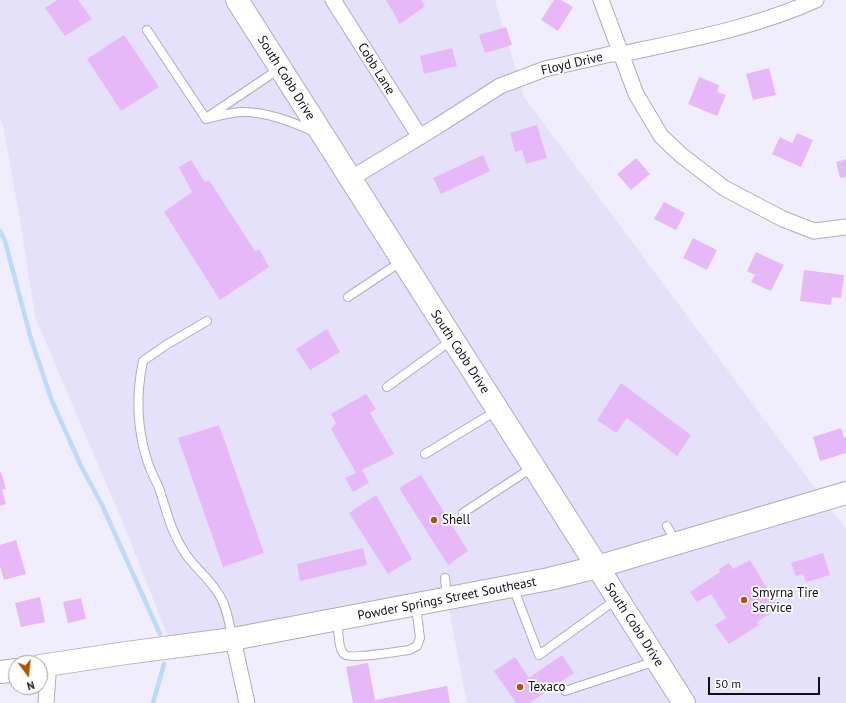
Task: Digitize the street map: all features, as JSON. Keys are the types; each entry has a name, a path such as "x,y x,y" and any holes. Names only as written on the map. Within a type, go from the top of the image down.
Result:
{"main road":[{"name":"South Cobb Drive","path":"237,0 684,703"},
{"name":"Powder Springs Street Southeast","path":"48,664 233,640 447,600 513,586 597,567 672,535 846,493"}],"street":[{"name":"Cobb Lane","path":"333,0 420,137"},
{"path":"601,0 636,94 661,136 681,155 724,188 783,219 814,231 846,227"},
{"name":"Floyd Drive","path":"350,179 500,86 545,69 735,29 816,0"},
{"path":"233,640 247,703"}],"lane":[{"path":"147,30 204,120"},
{"path":"204,120 280,69"},
{"path":"204,120 240,112 258,113 291,122 323,136"},
{"path":"348,297 402,261"},
{"path":"207,321 166,345 143,361 139,379 138,409 147,460 159,489 174,535 186,554 218,593 226,610 233,640"},
{"path":"387,387 453,339"},
{"path":"425,454 498,410"},
{"path":"462,513 534,467"},
{"path":"445,578 447,600"},
{"path":"513,586 539,655 617,599"},
{"path":"338,620 341,649 343,654 347,656 409,650 417,646 420,638 416,605"},
{"path":"565,691 657,661"}],"shaded area":[{"path":"0,0 495,0 524,97 846,529 846,703 467,703 447,600 172,647 123,523 35,317 20,220 3,125 0,117"}],"building":[{"path":"57,0 78,0 92,19 65,36 45,8"},
{"path":"386,0 421,0 425,6 400,24"},
{"path":"554,0 561,0 573,7 558,31 541,20"},
{"path":"506,27 512,45 485,53 479,35"},
{"path":"124,35 159,87 121,111 87,59"},
{"path":"452,48 457,66 424,74 420,56"},
{"path":"769,68 776,95 753,100 746,74"},
{"path":"699,77 719,85 717,92 726,95 717,116 688,104"},
{"path":"537,125 547,158 526,164 522,150 515,152 510,133"},
{"path":"797,133 813,140 801,167 772,154 780,137 792,143"},
{"path":"483,155 490,171 441,194 433,178"},
{"path":"636,158 650,174 631,190 617,174"},
{"path":"846,159 846,177 840,178 836,162"},
{"path":"191,160 205,182 209,180 255,251 259,249 269,267 220,300 164,212 192,192 179,167"},
{"path":"664,202 685,213 676,230 654,219"},
{"path":"693,238 717,250 707,270 683,258"},
{"path":"756,252 784,265 771,291 751,282 755,275 747,271"},
{"path":"804,270 844,275 841,298 832,297 831,305 800,301"},
{"path":"327,329 340,352 310,370 296,349"},
{"path":"621,383 691,435 677,456 627,418 616,433 597,420"},
{"path":"366,394 376,409 370,413 394,454 362,470 369,483 353,492 345,478 356,473 331,429 336,423 331,414"},
{"path":"219,425 264,553 223,567 178,438"},
{"path":"841,428 844,438 846,437 846,453 820,461 813,437"},
{"path":"1,472 6,489 2,490 6,504 0,506 0,473"},
{"name":"Shell","path":"421,475 468,551 448,565 399,488"},
{"path":"376,495 412,559 388,574 349,513"},
{"path":"16,540 26,574 4,580 0,566 0,545"},
{"path":"363,548 367,565 300,581 297,564"},
{"path":"823,553 830,575 806,582 803,574 796,576 791,563"},
{"name":"Smyrna Tire Service","path":"750,560 779,608 757,622 759,625 729,644 715,625 726,618 711,594 697,602 690,592 720,572 719,569 729,563 733,569"},
{"path":"40,597 45,622 21,627 15,603"},
{"path":"81,598 86,619 68,623 63,602"},
{"path":"562,655 574,673 529,703 516,703 494,671 515,657 529,678"},
{"path":"368,663 375,700 447,686 450,703 353,703 346,667"}],"waterway":[{"path":"0,231 5,241 31,339 52,401 81,466 102,505 160,634"},
{"path":"153,703 164,664"}],"place":[{"name":"Shell","path":"434,520"},
{"name":"Smyrna Tire Service","path":"744,600"},
{"name":"Texaco","path":"520,687"}]}
